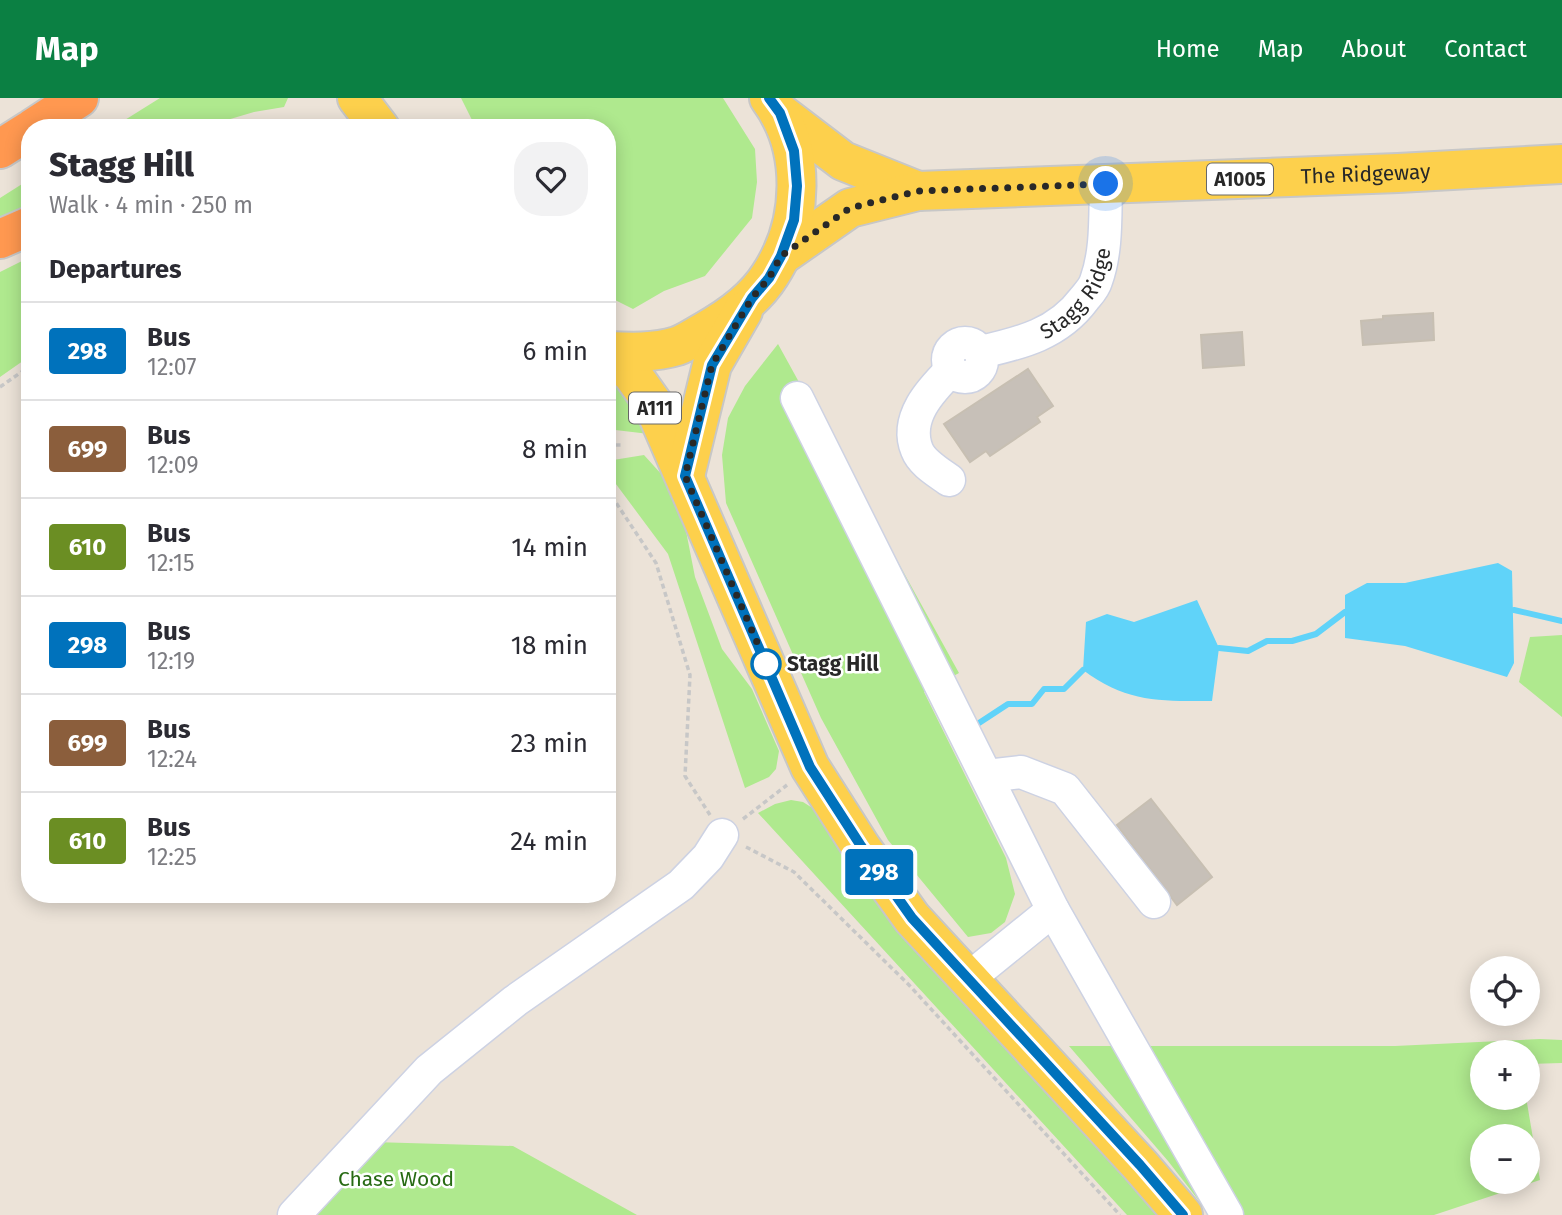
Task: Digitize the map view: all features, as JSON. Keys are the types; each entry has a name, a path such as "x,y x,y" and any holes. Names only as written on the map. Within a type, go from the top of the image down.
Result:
{"highway":[{"path":"47,119 79,98"},
{"path":"0,149 21,136"},
{"path":"0,239 21,230"}],"main road":[{"path":"357,98 373,119"},
{"path":"616,351 642,352 679,345 723,321 752,298 769,278 781,256 794,220 797,186 794,151 775,105"},
{"name":"The Ridgeway","path":"775,105 843,161 918,191"},
{"name":"The Ridgeway","path":"781,256 850,208 918,191 1398,173 1562,164"},
{"name":"A111","path":"685,476 712,365 752,298"},
{"name":"A111","path":"616,359 632,374 652,402 810,767 861,846 912,918 1183,1215"}],"lane":[{"name":"Stagg Ridge","path":"949,480 929,465 917,451 914,433 920,407 930,391 951,370 965,377 976,373 982,363 981,352 1024,342 1049,331 1074,312 1096,284 1103,252 1106,184"},
{"path":"797,398 1053,910 1227,1215"},
{"path":"987,776 1021,772 1065,789 1154,902"},
{"path":"294,1215 429,1070 515,1001 681,885 708,857 722,835"},
{"path":"968,979 1053,910"}],"path":[{"path":"0,387 21,372"},
{"path":"616,445 621,445"},
{"path":"616,503 656,563 690,675 685,776 722,835 794,872 909,985 1120,1215"},
{"path":"722,835 810,767"}],"green space":[{"path":"160,98 288,98 284,107 230,119 126,119"},
{"path":"461,98 723,98 755,149 757,182 752,218 705,276 664,291 633,309 616,300 616,119 472,119"},
{"path":"21,185 21,209 0,218 0,198"},
{"path":"21,262 21,362 0,377 0,272"},
{"path":"778,344 959,673 924,692 1006,858 1015,894 1005,922 991,933 968,937 888,840 821,718 726,503 722,455 728,418 745,386"},
{"path":"616,385 624,392 649,434 616,430"},
{"path":"644,455 663,476 686,531 695,577 722,649 752,689 779,751 776,769 769,777 745,788 668,554 616,484 616,460"},
{"path":"1562,635 1562,717 1519,682 1530,637"},
{"path":"791,800 803,802 814,809 871,890 1162,1215 1127,1215 758,813 775,804"},
{"path":"1540,1039 1562,1040 1562,1063 1540,1064 1540,1040 1519,1040"},
{"path":"1470,1042 1470,1110 1528,1110 1531,1124 1470,1124 1470,1194 1498,1194 1434,1215 1210,1215 1168,1161 1069,1046 1395,1046"},
{"name":"Chase Wood","path":"373,1142 513,1146 637,1215 290,1215"}],"water":[{"path":"1498,563 1512,571 1514,663 1507,677 1405,646 1345,638 1345,595 1367,583 1405,583"},
{"path":"1197,600 1219,648 1212,701 1144,698 1114,689 1083,670 1086,622 1107,614 1134,622"}],"building":[{"path":"1433,313 1434,340 1363,345 1361,321 1383,319 1383,316"},
{"path":"1242,332 1244,365 1203,368 1201,335"},
{"path":"1028,369 1053,406 1037,417 1040,422 990,456 986,451 970,462 944,424"},
{"path":"1151,799 1212,877 1177,905 1117,825"}],"waterway":[{"path":"1514,610 1562,621"},
{"path":"1219,648 1248,651 1267,641 1292,641 1316,634 1345,612"},
{"path":"979,723 1008,704 1032,704 1044,689 1064,689 1083,670"}],"bus line":[{"name":"298","path":"769,98 780,113 794,151 797,186 794,220 781,256 769,278 752,298 712,365 685,476 810,767 861,846 912,918 1183,1215"}],"place":[{"name":"Stagg Hill","path":"766,664"}],"route":[{"path":"766,664 769,670 685,476 712,365 781,256 850,208 918,191 1106,184"}]}
